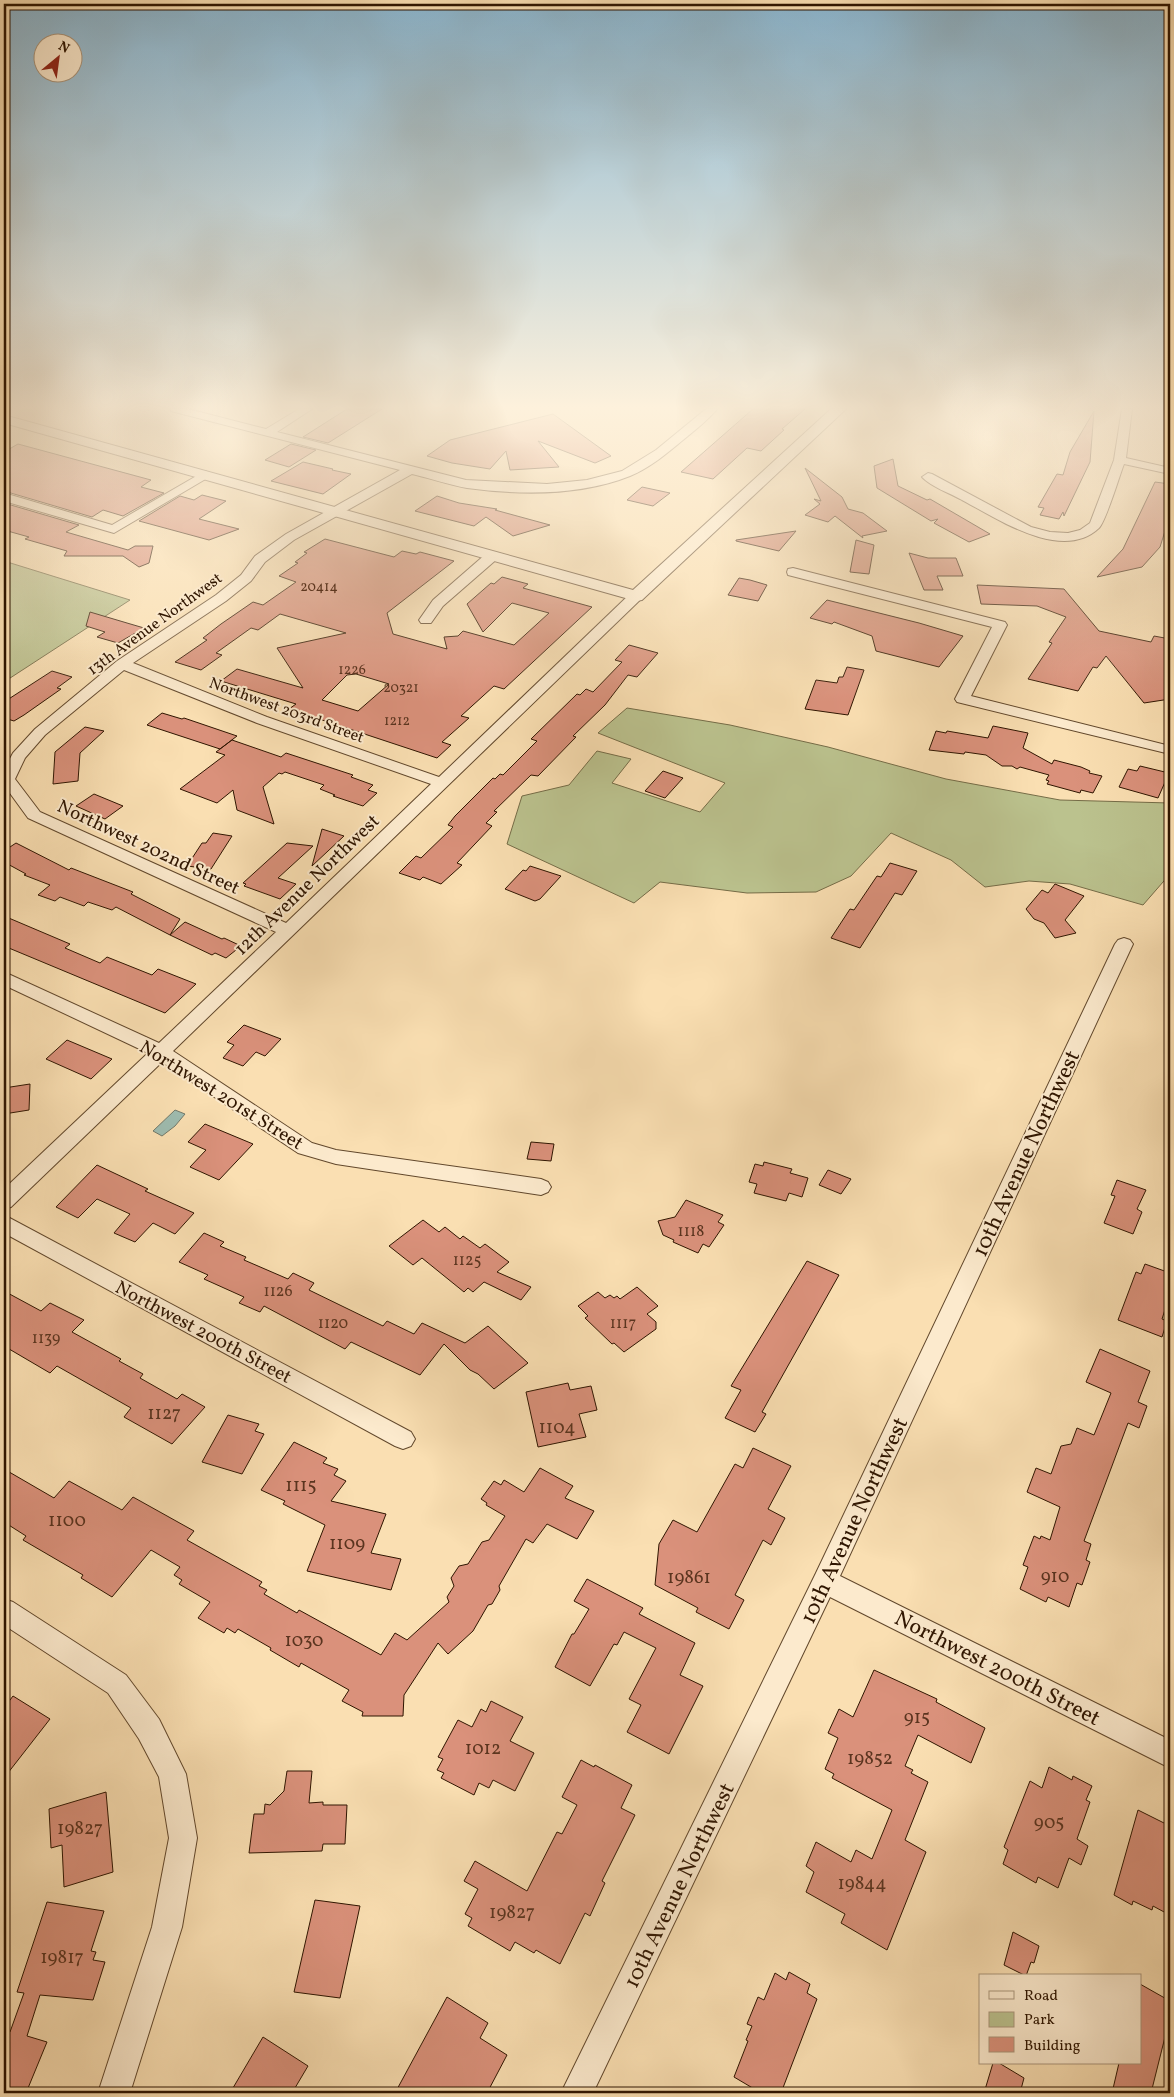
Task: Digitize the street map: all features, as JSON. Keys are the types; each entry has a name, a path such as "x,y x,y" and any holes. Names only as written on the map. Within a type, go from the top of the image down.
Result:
{"street":[{"path":"35,507 114,529 151,507"},
{"path":"317,507 636,596 733,507"},
{"name":"13th Avenue Northwest","path":"7,779 18,756 40,732 122,664 221,598 246,578 260,559 290,537 344,507"},
{"path":"984,507 1027,530 1068,538 1084,533 1095,525 1102,507"},
{"path":"426,620 438,603 492,556"},
{"path":"793,572 1000,625 962,699 999,706 1123,740 1170,750"},
{"name":"12th Avenue Northwest","path":"4,1201 636,596"},
{"name":"Northwest 203rd Street","path":"122,664 262,720 442,783"},
{"name":"Northwest 202nd Street","path":"7,779 34,815 288,931"},
{"name":"10th Avenue Northwest","path":"577,2093 825,1581 1124,944"},
{"name":"Northwest 201st Street","path":"4,978 161,1052 305,1148 336,1157 541,1186"},
{"name":"Northwest 200th Street","path":"4,1223 403,1439"},
{"name":"Northwest 200th Street","path":"825,1581 1170,1754"},
{"path":"4,1611 117,1684 150,1729 172,1774 183,1838 167,1926 114,2093"}],"green space":[{"path":"4,561 130,600 4,682"},
{"path":"627,708 730,725 828,747 946,779 1060,800 1170,803 1170,874 1143,905 1070,884 1029,881 985,887 951,860 891,833 851,876 816,892 747,893 660,882 634,903 507,844 522,796 569,785 597,751 631,759 612,783 700,812 725,783 598,733"}],"shaded area":[{"path":"175,1110 185,1114 175,1126 162,1136 153,1131"}],"building":[{"path":"4,507 17,507 79,525 66,532 128,550 135,546 153,546 149,563 139,567 123,556 64,556 67,551 25,539 29,537 4,530"},
{"path":"58,507 139,507 123,516 103,510 92,517"},
{"path":"162,507 217,507 199,519 239,529 209,540 139,521"},
{"path":"421,507 483,507 550,525 513,536 486,517 474,526 415,511"},
{"path":"816,507 847,507 848,509 863,513 887,531 862,536 863,538 835,516 828,522 805,515"},
{"path":"908,507 943,507 990,534 969,542 934,523 938,519 931,521"},
{"path":"1038,507 1068,507 1064,516 1063,512 1059,519 1040,515 1044,508"},
{"path":"1143,507 1170,507 1170,515 1160,547 1142,567 1097,577 1123,549"},
{"path":"796,531 779,551 736,541 736,540"},
{"path":"325,539 394,557 402,551 416,554 420,552 454,561 387,613 393,634 447,649 444,637 458,636 463,631 514,645 549,613 512,603 483,632 467,604 491,583 494,584 502,577 528,584 523,588 592,607 504,689 494,686 461,716 469,718 442,742 451,745 437,758 289,709 296,704 221,681 237,669 303,688 277,648 346,633 280,614 258,630 251,628 216,653 222,655 201,670 175,662 207,640 203,638 221,624 253,602 263,605 296,582 279,576 298,563 295,562 307,553 304,552","holes":["356,674 389,684 358,711 322,700 347,675"]},
{"path":"856,540 874,545 869,574 850,572"},
{"path":"909,553 928,558 956,558 963,576 937,576 943,590 924,590"},
{"path":"739,578 767,585 758,601 728,595"},
{"path":"977,585 1064,589 1099,631 1151,642 1154,636 1170,639 1170,699 1144,703 1106,656 1097,668 1093,667 1078,691 1028,679 1052,643 1049,642 1066,617 1037,606 981,604"},
{"path":"827,600 963,636 939,667 876,651 872,636 834,622 832,624 810,618"},
{"path":"90,612 144,628 118,643 97,637 105,632 86,626"},
{"path":"629,645 658,653 637,677 628,675 605,705 573,736 576,737 538,776 531,775 494,811 497,812 486,823 492,826 457,863 462,865 441,884 423,877 420,880 399,873 416,856 421,858 453,827 448,825 455,816 493,778 495,779 500,774 503,775 537,741 531,739 577,694 580,695 586,689 593,692 622,662 615,660"},
{"path":"847,667 864,670 848,715 805,709 816,680 837,683 839,677 843,677"},
{"path":"52,671 72,677 57,688 61,689 24,715 14,721 4,718 4,702"},
{"path":"162,713 184,718 237,736 220,749 147,725"},
{"path":"993,726 1028,733 1023,748 1052,764 1054,760 1081,767 1090,771 1089,773 1102,776 1093,793 1081,790 1080,793 1047,784 1049,781 1046,780 1049,775 1020,767 1017,769 1012,766 1002,766 986,755 929,750 936,731 988,738"},
{"path":"85,727 104,731 80,753 78,781 53,784 55,752"},
{"path":"232,740 281,757 286,753 353,775 351,777 373,785 368,790 377,793 363,806 333,796 335,795 320,789 324,785 285,772 279,773 263,787 274,824 237,810 233,790 217,803 180,789 225,755 216,752"},
{"path":"1140,766 1169,773 1158,798 1119,787 1128,769 1137,771"},
{"path":"663,771 683,778 665,798 645,791"},
{"path":"94,794 123,806 105,819 76,806"},
{"path":"322,829 344,836 312,866"},
{"path":"213,833 232,836 211,869 187,866 202,843 206,843"},
{"path":"16,843 69,870 71,868 133,892 131,894 180,919 170,935 116,907 112,910 88,902 84,906 60,897 55,901 38,895 50,885 24,875 26,874 4,862 4,851"},
{"path":"287,843 313,846 278,878 296,884 280,899 244,886 246,884 243,883"},
{"path":"890,863 917,871 902,895 895,893 860,948 831,938 850,909 854,910 877,876 881,877"},
{"path":"530,866 561,876 540,899 535,901 505,889 523,870 526,871"},
{"path":"1055,884 1084,896 1065,920 1076,933 1055,938 1044,923 1034,919 1026,909 1042,890 1048,893"},
{"path":"4,916 70,944 65,948 100,963 107,957 152,975 158,969 196,984 165,1013 4,946"},
{"path":"185,922 241,946 226,958 215,953 212,955 170,935"},
{"path":"244,1025 281,1039 265,1056 256,1052 243,1066 223,1058 234,1045 227,1042"},
{"path":"67,1040 112,1059 91,1079 46,1059"},
{"path":"30,1084 29,1110 4,1114 4,1088"},
{"path":"205,1124 253,1144 219,1180 190,1167 206,1150 188,1142"},
{"path":"531,1142 554,1144 551,1161 527,1159"},
{"path":"764,1162 792,1169 790,1173 808,1178 802,1197 789,1193 786,1201 754,1193 757,1184 749,1182 755,1164 763,1166"},
{"path":"97,1165 148,1189 145,1191 194,1213 175,1234 153,1223 135,1242 114,1233 130,1214 97,1199 78,1218 56,1207"},
{"path":"828,1170 851,1179 841,1194 819,1185"},
{"path":"1117,1180 1146,1190 1137,1209 1142,1212 1133,1234 1104,1223 1115,1196 1111,1195"},
{"path":"686,1200 723,1215 718,1222 724,1225 709,1247 703,1244 698,1253 673,1242 674,1240 663,1235 658,1221 675,1217"},
{"path":"423,1220 439,1232 445,1227 460,1239 463,1236 480,1248 485,1244 509,1262 497,1272 531,1287 521,1300 484,1282 473,1292 468,1288 464,1292 422,1258 413,1265 389,1246"},
{"path":"204,1233 224,1242 220,1246 246,1257 244,1260 288,1279 293,1273 314,1283 309,1290 383,1326 387,1321 414,1334 422,1323 465,1343 488,1326 528,1363 494,1389 478,1374 470,1370 444,1344 420,1375 351,1342 345,1349 264,1306 260,1312 239,1303 244,1297 204,1279 208,1275 179,1262"},
{"path":"807,1261 839,1275 762,1412 766,1414 755,1432 725,1418 741,1390 731,1386"},
{"path":"1145,1264 1170,1273 1170,1294 1162,1319 1167,1321 1162,1337 1118,1320 1136,1272 1141,1274"},
{"path":"637,1287 658,1306 647,1314 656,1322 656,1329 624,1352 614,1343 612,1344 585,1318 588,1316 578,1306 598,1292 605,1298 610,1295 614,1298 617,1296 620,1299"},
{"path":"4,1291 41,1311 50,1303 84,1320 72,1332 121,1359 119,1361 143,1374 140,1378 177,1399 182,1394 205,1407 172,1444 124,1417 131,1408 57,1366 50,1373 4,1346"},
{"path":"1100,1349 1150,1371 1138,1402 1147,1406 1139,1428 1128,1423 1084,1541 1091,1544 1086,1560 1090,1562 1082,1585 1077,1583 1069,1607 1048,1597 1046,1602 1020,1589 1028,1567 1023,1565 1034,1536 1040,1539 1041,1536 1050,1540 1060,1507 1027,1492 1036,1468 1051,1474 1061,1446 1071,1444 1077,1428 1094,1435 1111,1393 1086,1382"},
{"path":"568,1383 570,1390 591,1386 597,1410 579,1414 586,1437 538,1447 526,1392"},
{"path":"228,1415 259,1424 255,1431 264,1434 242,1474 202,1462"},
{"path":"294,1442 327,1458 323,1463 338,1469 334,1475 346,1481 331,1501 386,1514 371,1553 401,1559 391,1590 307,1571 325,1525 283,1504 285,1501 261,1490"},
{"path":"753,1448 791,1466 768,1509 785,1518 771,1545 763,1540 735,1595 744,1600 729,1629 696,1612 698,1608 655,1585 659,1544 673,1520 697,1532 735,1464 743,1468"},
{"path":"540,1468 573,1486 565,1498 594,1511 577,1539 547,1524 533,1543 526,1539 499,1586 500,1590 492,1604 488,1605 473,1631 448,1654 438,1643 404,1695 403,1716 362,1716 363,1712 342,1701 349,1690 301,1663 299,1667 238,1629 235,1633 227,1628 224,1633 198,1618 210,1602 179,1584 182,1580 174,1575 180,1567 151,1550 112,1597 81,1578 83,1575 23,1540 26,1536 4,1522 4,1469 54,1498 69,1481 122,1510 133,1497 194,1531 187,1540 262,1582 259,1586 267,1590 264,1594 297,1613 299,1610 381,1655 395,1633 407,1640 449,1602 447,1597 454,1586 451,1578 459,1566 468,1564 482,1542 489,1540 505,1516 486,1505 487,1503 481,1499 494,1481 501,1485 504,1480 524,1492"},
{"path":"587,1579 643,1608 639,1614 695,1643 680,1675 703,1686 669,1754 627,1732 641,1705 629,1699 656,1648 624,1632 617,1645 614,1644 590,1686 555,1667 572,1634 574,1634 589,1609 574,1601"},
{"path":"874,1670 937,1699 936,1702 985,1728 971,1763 918,1735 905,1766 913,1770 911,1773 928,1782 905,1840 926,1852 887,1950 841,1923 845,1914 806,1892 814,1872 806,1866 816,1842 851,1862 856,1850 872,1859 892,1810 832,1778 834,1774 825,1769 838,1738 828,1733 839,1709 853,1717"},
{"path":"13,1696 50,1719 4,1778 4,1708"},
{"path":"491,1701 523,1717 510,1741 534,1753 515,1791 493,1780 489,1788 479,1783 474,1795 441,1778 444,1773 437,1770 443,1759 438,1757 458,1720 472,1727 481,1709 486,1712"},
{"path":"581,1760 594,1767 595,1765 632,1785 621,1808 635,1815 602,1881 605,1883 590,1916 585,1913 560,1964 536,1950 534,1953 515,1942 510,1951 468,1926 472,1918 465,1914 478,1889 464,1881 475,1861 527,1891 557,1832 562,1834 577,1805 562,1797"},
{"path":"1049,1767 1072,1780 1073,1776 1092,1786 1086,1800 1090,1802 1077,1839 1088,1846 1081,1865 1069,1858 1058,1888 1038,1877 1036,1883 1003,1864 1008,1850 1004,1847 1030,1781 1042,1788"},
{"path":"287,1771 312,1771 309,1803 323,1802 323,1805 347,1805 345,1844 323,1844 322,1851 249,1853 254,1814 264,1814 265,1804 270,1805 284,1791"},
{"path":"106,1792 113,1872 64,1887 62,1845 51,1848 49,1809"},
{"path":"1138,1810 1170,1826 1170,1897 1166,1913 1153,1906 1152,1910 1133,1901 1132,1905 1114,1895"},
{"path":"315,1900 360,1906 340,1998 294,1992"},
{"path":"47,1902 104,1911 91,1951 96,1952 93,1960 105,1962 93,2000 40,1995 27,2036 47,2042 26,2093 4,2093 4,2030 10,2032 24,1993 17,1992"},
{"path":"1013,1932 1039,1946 1034,1963 1031,1962 1027,1974 1022,1974 1004,1965"},
{"path":"789,1972 810,1984 807,1993 817,1999 781,2093 761,2093 734,2077 748,2041 746,2040 752,2026 747,2024 758,1997 764,2000 775,1973 786,1980"},
{"path":"1142,1985 1170,2001 1170,2017 1151,2093 1112,2093 1119,2064 1142,2064"},
{"path":"447,1997 488,2023 480,2038 507,2055 487,2093 395,2093"},
{"path":"263,2037 308,2066 292,2093 230,2093"},
{"path":"993,2064 1001,2064 1024,2078 1020,2093 984,2093"}]}
